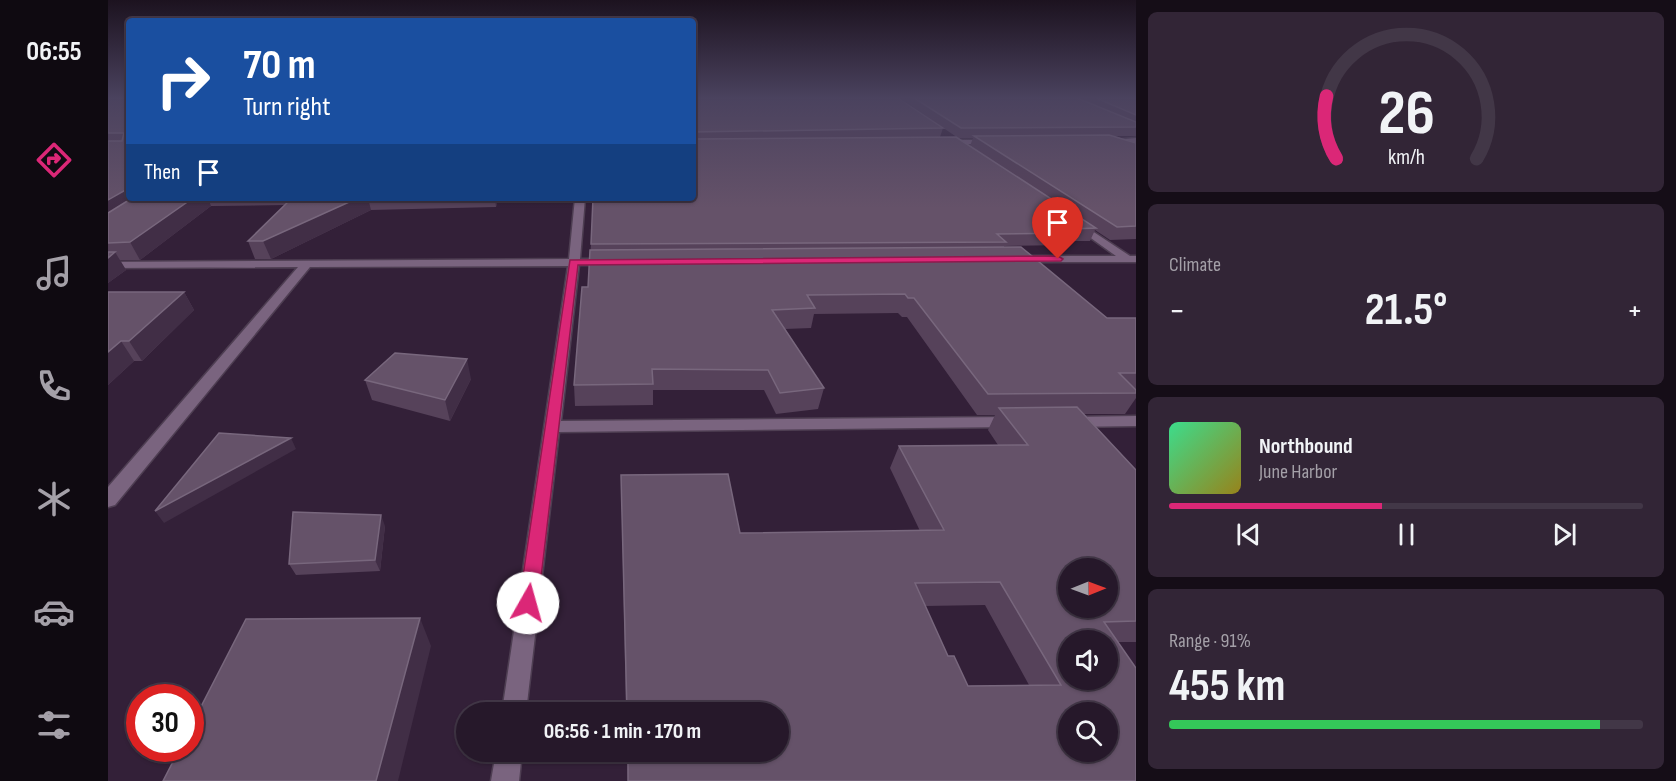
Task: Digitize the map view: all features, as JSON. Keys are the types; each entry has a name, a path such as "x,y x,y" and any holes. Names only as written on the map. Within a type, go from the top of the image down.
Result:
{"street":[{"path":"948,136 976,155"},
{"path":"1100,141 1136,140"},
{"path":"934,142 1005,141"},
{"path":"515,702 574,262 580,201"},
{"path":"1070,220 1133,261"},
{"path":"1009,260 1133,261"},
{"path":"108,265 621,262"},
{"path":"108,500 307,264"},
{"path":"1053,422 1136,421"},
{"path":"552,427 1029,422"},
{"path":"505,781 508,762"}],"building":[{"path":"124,134 126,134 126,190 108,200 108,141 122,141"},
{"path":"1109,135 1136,143 1136,226 1117,227 974,136"},
{"path":"956,137 1096,228 1071,229 1076,233 997,234 1006,242 591,244 593,201 696,201 696,139"},
{"path":"127,201 189,201 130,242 108,243 108,213"},
{"path":"289,201 351,201 263,241 248,241"},
{"path":"1021,247 1107,318 1136,318 1136,373 1119,373 1136,390 1136,393 988,394 914,298 908,298 905,294 807,295 815,308 772,310 824,388 780,393 768,370 652,369 653,384 574,385 582,287 588,287 590,250"},
{"path":"108,292 184,292 129,341 121,341 108,352"},
{"path":"395,353 467,359 445,400 365,380"},
{"path":"1077,407 1136,470 1136,621 1104,622 1110,630 1058,630 1058,680 1000,582 915,583 948,656 954,656 968,686 1058,685 1058,690 1118,690 1118,642 1136,668 1136,781 628,781 628,762 789,762 789,702 627,702 621,475 728,474 740,533 944,530 899,446 1028,445 999,408"},
{"path":"219,433 291,438 155,511"},
{"path":"293,512 381,515 375,560 289,564"},
{"path":"420,618 376,781 163,781 173,762 204,762 204,701 246,619"}],"route":[{"path":"528,603 574,262 1058,259"}]}
